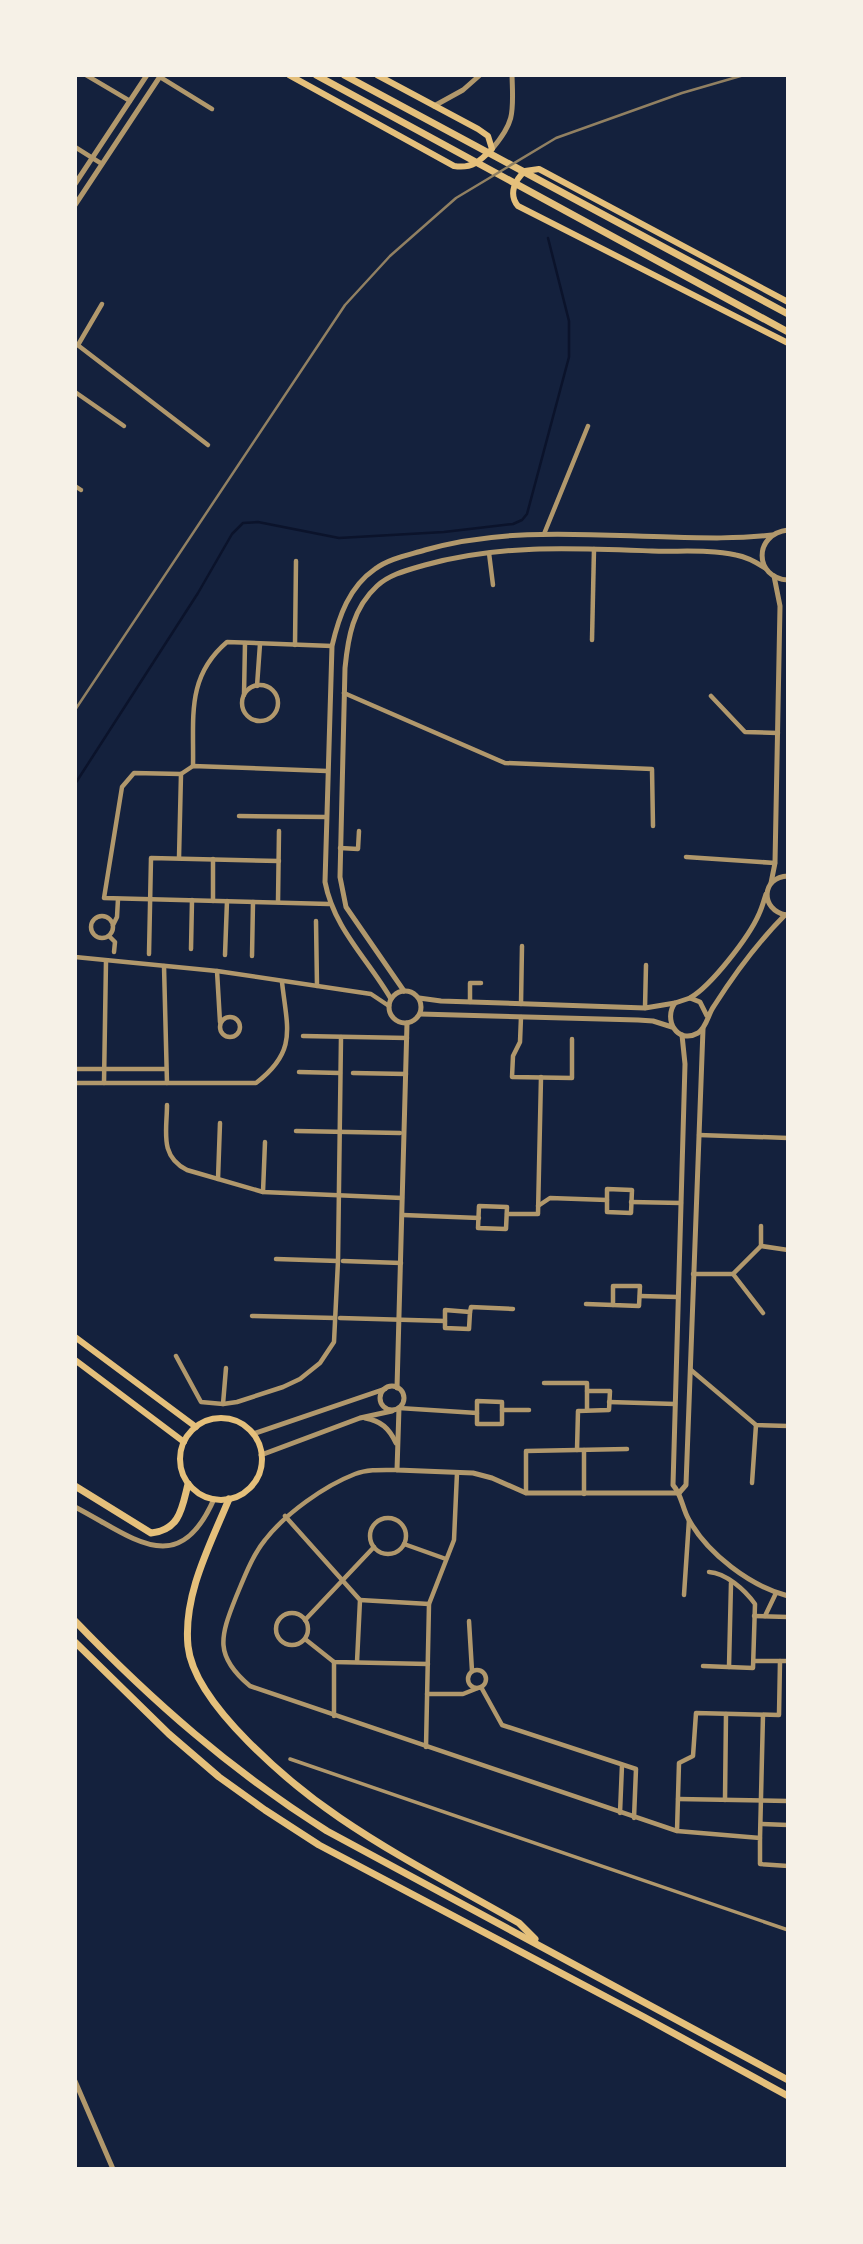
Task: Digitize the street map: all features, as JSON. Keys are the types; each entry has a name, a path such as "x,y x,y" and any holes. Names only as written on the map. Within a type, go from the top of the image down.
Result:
{"main road":[{"path":"289,75 454,166 470,167 492,149 488,136 377,75"},
{"path":"316,75 788,332"},
{"path":"344,75 788,314"},
{"path":"788,302 539,169 531,168 525,171 513,188 513,199 518,206 788,343"},
{"path":"75,1338 196,1427"},
{"path":"75,1360 184,1442"},
{"path":"215,1419 230,1419 253,1434 261,1455 260,1470 254,1483 243,1493 229,1499 214,1499 200,1494 188,1484 180,1464 184,1442 196,1427 215,1419"},
{"path":"75,1486 151,1533 163,1532 173,1525 182,1510 188,1484"},
{"path":"229,1499 192,1594 187,1623 189,1650 201,1684 236,1731 339,1818 519,1923 540,1945"},
{"path":"75,1621 133,1680 226,1762 275,1798 327,1831 788,2080"},
{"path":"75,1642 122,1690 219,1777 276,1817 331,1851 788,2096"}],"street":[{"path":"86,75 130,101"},
{"path":"75,184 148,75"},
{"path":"434,106 463,90 480,75"},
{"path":"492,149 505,133 512,117 512,75"},
{"path":"75,205 160,76 212,109"},
{"path":"75,147 102,164"},
{"path":"102,304 77,344 208,445"},
{"path":"75,392 124,426"},
{"path":"544,534 588,426"},
{"path":"75,486 81,490"},
{"path":"419,998 420,1014 415,1020 401,1023 392,1017 390,1002 329,904 325,882 332,646 339,618 352,593 376,569 391,560 470,540 544,534 708,538 772,534 788,530"},
{"path":"765,568 762,561 763,546 772,534"},
{"path":"404,991 346,907 340,877 347,643 352,623 364,600 378,585 396,573 417,567 489,552 540,548 737,555 765,568 774,576 788,580"},
{"path":"592,640 594,549"},
{"path":"489,552 494,585"},
{"path":"295,645 296,561"},
{"path":"390,1002 398,993 404,991 419,998 470,1002 645,1008 690,998 706,986 738,947 759,915 775,863 780,606 774,576"},
{"path":"193,766 194,694 202,671 215,652 228,642 332,646"},
{"path":"244,697 257,686 269,687 277,696 278,707 273,717 262,721 250,718 243,709 245,643"},
{"path":"257,686 260,644"},
{"path":"344,693 505,763 652,769 653,826"},
{"path":"711,696 745,732 778,733"},
{"path":"778,711 788,711"},
{"path":"327,771 193,766 181,774 134,773 122,787 104,898 329,904"},
{"path":"179,858 181,774"},
{"path":"239,816 326,817"},
{"path":"278,902 279,831"},
{"path":"340,848 358,849 359,831"},
{"path":"686,857 775,863"},
{"path":"149,954 151,858 279,861"},
{"path":"213,859 213,901"},
{"path":"771,883 781,876 788,876"},
{"path":"680,1493 686,1485 703,1029 707,1016 750,955 787,915 774,911 766,894"},
{"path":"109,936 117,917 118,899"},
{"path":"191,949 192,901"},
{"path":"225,955 227,901"},
{"path":"252,956 253,902"},
{"path":"109,936 95,936 91,930 92,923 96,917 103,916 110,919 113,926"},
{"path":"316,921 317,986"},
{"path":"109,936 114,942 114,952"},
{"path":"522,946 520,1042 513,1056 512,1077 572,1078 572,1039"},
{"path":"75,957 217,971 370,994 390,1002"},
{"path":"104,1083 106,961"},
{"path":"645,1008 646,965"},
{"path":"164,966 167,1083"},
{"path":"217,971 220,1023 222,1033 227,1037 237,1034 240,1028 233,1017 224,1018 220,1023"},
{"path":"75,1083 256,1083 273,1070 285,1051 288,1036 282,982"},
{"path":"470,1002 470,983 481,983"},
{"path":"690,998 704,1006 707,1016"},
{"path":"672,1027 669,1014 675,1003"},
{"path":"420,1014 653,1021 672,1027 682,1035 693,1035 703,1029"},
{"path":"397,1470 399,1408 404,1397 397,1388 407,1023"},
{"path":"682,1035 685,1064 673,1485 680,1493 682,1506 689,1520 709,1548 761,1586 788,1596"},
{"path":"303,1036 407,1038"},
{"path":"176,1356 201,1402 223,1404 237,1402 300,1379 320,1363 334,1342 338,1318 340,1261 341,1037"},
{"path":"75,1069 166,1069"},
{"path":"299,1072 340,1073"},
{"path":"353,1073 406,1074"},
{"path":"507,1214 538,1214 541,1077"},
{"path":"167,1105 166,1147 176,1164 187,1170 263,1192 403,1199"},
{"path":"218,1179 220,1123"},
{"path":"296,1131 400,1133"},
{"path":"698,1135 788,1138"},
{"path":"263,1192 265,1142"},
{"path":"607,1189 632,1190 631,1213 607,1212 607,1200 607,1189"},
{"path":"538,1206 550,1198 607,1200"},
{"path":"631,1202 681,1203"},
{"path":"479,1206 507,1207 507,1214 506,1229 478,1228 479,1206"},
{"path":"403,1214 479,1218"},
{"path":"693,1274 733,1274 761,1247 761,1226"},
{"path":"761,1247 788,1250"},
{"path":"276,1258 401,1264"},
{"path":"733,1274 763,1313"},
{"path":"586,1304 639,1306 640,1286 613,1286 613,1305"},
{"path":"639,1296 678,1297"},
{"path":"470,1312 445,1310 445,1328 469,1329 471,1307 513,1309"},
{"path":"252,1316 445,1321"},
{"path":"223,1404 226,1368"},
{"path":"677,1370 691,1370 756,1425 788,1426"},
{"path":"544,1384 587,1383 587,1410"},
{"path":"253,1434 385,1389 397,1388"},
{"path":"385,1389 381,1402 385,1408 392,1410"},
{"path":"577,1451 578,1410 609,1410 610,1391 587,1391"},
{"path":"478,1401 502,1402 502,1410 502,1424 477,1424 478,1401"},
{"path":"610,1402 675,1404"},
{"path":"261,1455 360,1418 399,1408 477,1413"},
{"path":"502,1410 529,1410"},
{"path":"360,1418 380,1422 397,1446"},
{"path":"752,1483 756,1425"},
{"path":"526,1493 526,1451 627,1449"},
{"path":"584,1450 584,1494"},
{"path":"680,1493 526,1493 492,1478 457,1472 373,1470 355,1474 285,1516 263,1541 244,1577 222,1636 222,1652 234,1673 250,1686 334,1716 677,1831 760,1838"},
{"path":"426,1747 429,1604 454,1540 457,1472"},
{"path":"75,1507 142,1541 167,1548 179,1544 198,1528 214,1499"},
{"path":"285,1516 360,1600 358,1662"},
{"path":"395,1519 406,1532 404,1544 401,1549 384,1554 370,1542 370,1530 378,1520 395,1519"},
{"path":"684,1595 689,1520"},
{"path":"404,1544 447,1559"},
{"path":"305,1620 374,1547"},
{"path":"703,1667 753,1668 754,1661 755,1604 719,1572 709,1572"},
{"path":"729,1667 731,1582"},
{"path":"765,1616 776,1593"},
{"path":"360,1600 429,1604"},
{"path":"296,1614 305,1620 308,1629 305,1639 291,1645 281,1641 276,1632 278,1621 286,1615 296,1614"},
{"path":"754,1616 788,1617"},
{"path":"469,1621 472,1671 469,1682 472,1686 479,1687"},
{"path":"305,1639 334,1662 428,1664"},
{"path":"754,1661 788,1661"},
{"path":"677,1831 679,1763 693,1756 696,1713 779,1715 780,1661"},
{"path":"334,1662 334,1716"},
{"path":"427,1694 463,1694 479,1687 486,1680 485,1674 480,1670 472,1671"},
{"path":"479,1687 502,1725 636,1769 634,1818"},
{"path":"780,1687 788,1688"},
{"path":"725,1800 726,1714"},
{"path":"763,1715 760,1864 788,1866"},
{"path":"290,1759 788,1930"},
{"path":"620,1813 622,1765"},
{"path":"678,1799 788,1801"},
{"path":"761,1824 788,1825"},
{"path":"75,2081 113,2169"}],"waterway":[{"path":"75,784 198,593 232,534 243,523 258,522 339,538 444,532 513,524 522,520 527,514 569,357 569,321 548,238"}],"railway":[{"path":"75,710 345,305 390,256 456,198 556,138 682,93 744,75"}]}
